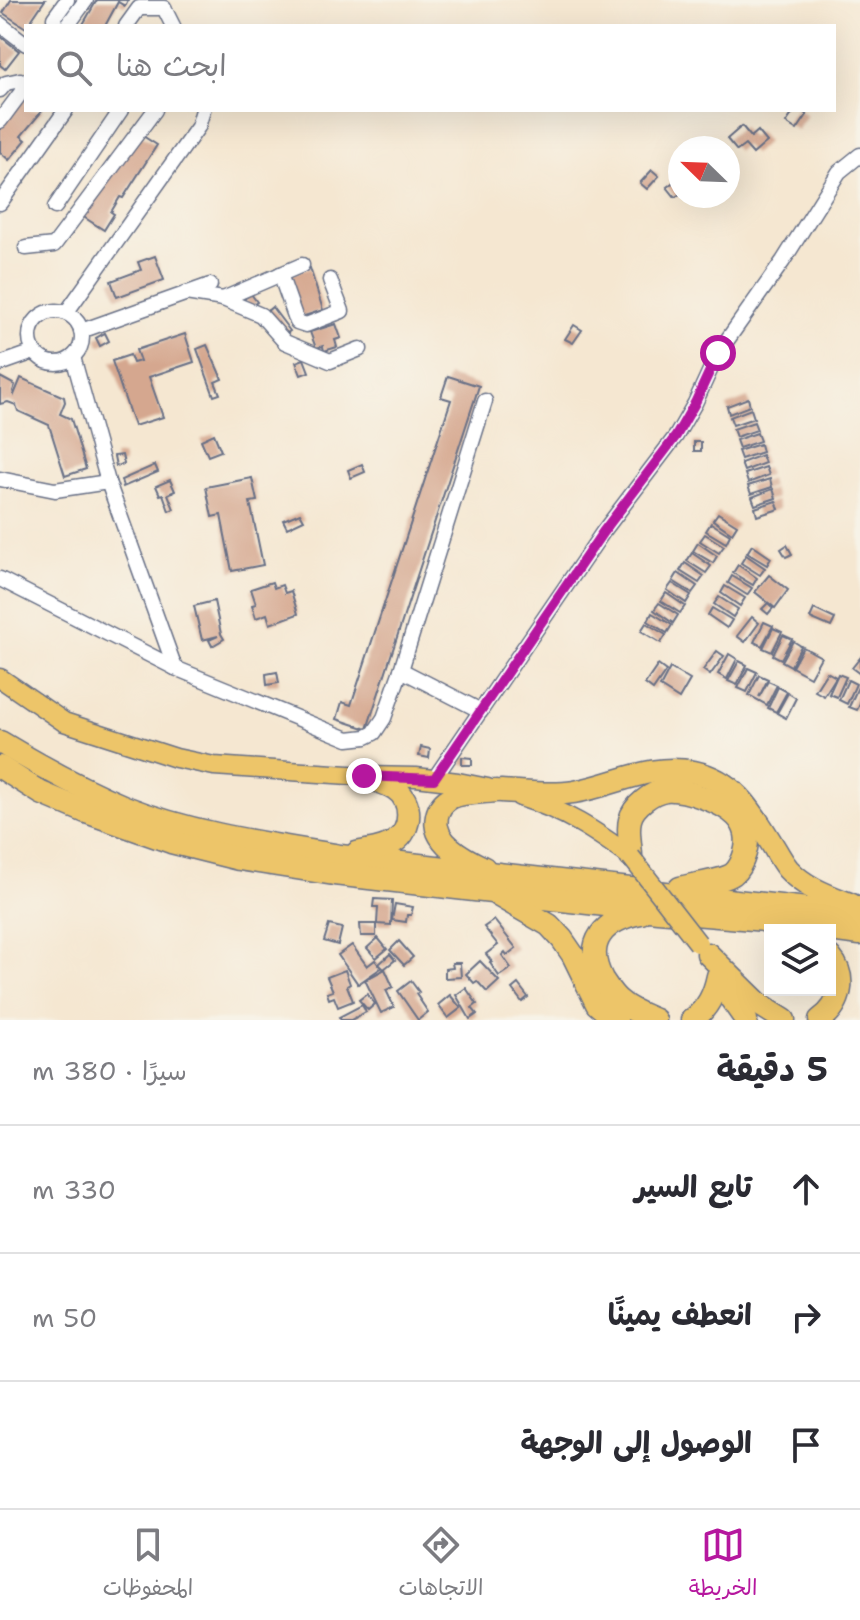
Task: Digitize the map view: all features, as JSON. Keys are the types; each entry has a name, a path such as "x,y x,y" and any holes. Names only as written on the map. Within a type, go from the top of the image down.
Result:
{"highway":[{"path":"0,742 125,807 185,827 493,883"},
{"path":"0,767 41,793 86,812 171,842 261,863 334,874 493,883 660,902 860,912"},
{"path":"616,1020 597,1004 573,955 549,925 448,846 439,833 436,820 439,808 448,799 499,791 573,792 649,771 694,772 728,786 743,799 785,866 801,881 860,912"},
{"path":"340,856 392,844 407,825 409,813 402,795 394,788 364,776"},
{"path":"631,857 630,819 643,802 667,790 685,791 725,805 739,819 747,837 743,860 734,873 709,880 614,920 598,938 595,964 613,995 630,1009 655,1020"},
{"path":"660,902 778,924"},
{"path":"836,931 860,934"},
{"path":"703,948 727,993 746,1020"},
{"path":"703,948 762,1020"},
{"path":"703,948 760,1005 784,1020"},
{"path":"820,1020 830,1013 837,1002 840,980 836,966"},
{"path":"692,1020 708,1005 718,976"}],"main road":[{"path":"0,678 64,722 176,758 214,766 458,782 546,805 574,818 631,857 703,948"}],"street":[{"path":"55,24 54,18 67,0"},
{"path":"68,24 86,0"},
{"path":"127,24 139,8 164,8 172,24"},
{"path":"0,24 24,42"},
{"path":"0,90 6,83 23,76 23,90 0,121"},
{"path":"0,203 65,112"},
{"path":"55,207 120,112"},
{"path":"26,248 54,245 154,112"},
{"path":"66,313 198,127 202,112"},
{"path":"434,779 603,532 676,436 718,353 783,261 839,172 860,155"},
{"path":"223,299 302,265"},
{"path":"280,274 297,322 306,325 342,311 330,280"},
{"path":"81,331 210,285"},
{"path":"186,293 223,299 261,315 285,342 330,361 360,349"},
{"path":"50,312 66,313 74,318 81,331 79,351 65,362 48,362 34,352 30,336 36,321 50,312"},
{"path":"0,364 34,352"},
{"path":"73,357 108,482 175,668"},
{"path":"0,579 175,668 340,736 366,737 380,726 401,670 485,401"},
{"path":"0,479 55,490 108,482"},
{"path":"401,670 481,711"}],"building":[{"path":"11,0 45,0 24,27 3,13"},
{"path":"97,0 128,0 125,6 118,2 106,24 83,24"},
{"path":"0,36 19,51 5,69 0,65"},
{"path":"24,96 24,112 41,112 21,136 26,140 9,160 0,152 0,126"},
{"path":"794,112 807,115 797,130 786,123"},
{"path":"742,126 751,137 758,131 767,142 753,154 745,145 740,149 740,136 730,136"},
{"path":"135,131 157,145 123,198 120,197 104,230 82,216"},
{"path":"652,170 659,176 647,189 640,183"},
{"path":"155,256 164,280 117,297 111,281 141,270 138,262"},
{"path":"310,268 323,310 298,318 284,276"},
{"path":"251,294 257,302 250,307 244,299"},
{"path":"272,307 290,331 283,336 265,313"},
{"path":"336,324 341,338 335,340 337,347 324,351 323,346 316,348 310,332"},
{"path":"574,325 582,330 573,343 565,339"},
{"path":"105,333 109,341 100,346 96,338"},
{"path":"185,334 194,362 149,377 163,417 134,426 112,361 130,355 133,363 140,361 136,350"},
{"path":"207,345 222,379 215,382 220,394 214,396 197,349"},
{"path":"304,359 309,372 301,375 296,362"},
{"path":"448,376 479,386 367,729 337,719 342,702 351,705 451,400 441,397"},
{"path":"0,377 15,385 14,395 21,378 64,397 60,414 71,419 86,469 65,476 49,425 18,411 16,405 8,402 0,404"},
{"path":"748,398 750,406 729,414 727,406"},
{"path":"751,409 754,418 733,425 730,417"},
{"path":"754,422 757,430 736,437 733,429"},
{"path":"757,433 760,441 739,448 736,440"},
{"path":"214,434 221,451 208,456 201,440"},
{"path":"694,442 701,442 701,451 694,451"},
{"path":"760,444 762,452 741,459 738,451"},
{"path":"122,455 124,464 116,466 114,456"},
{"path":"762,455 765,463 744,471 741,463"},
{"path":"362,464 365,472 351,478 348,470"},
{"path":"155,465 158,472 123,487 121,480"},
{"path":"766,467 769,475 748,483 745,474"},
{"path":"252,478 257,501 250,502 263,565 232,571 221,515 212,517 206,487"},
{"path":"770,479 772,487 751,494 748,486"},
{"path":"170,480 175,491 168,494 174,509 169,511 163,494 160,495 156,486"},
{"path":"773,489 776,498 755,505 752,497"},
{"path":"776,501 779,509 757,516 755,508"},
{"path":"300,513 304,520 287,528 283,520"},
{"path":"718,513 737,525 732,533 713,520"},
{"path":"711,523 730,535 726,543 706,531"},
{"path":"705,534 724,546 719,553 700,541"},
{"path":"698,543 717,556 713,563 693,551"},
{"path":"752,545 771,558 767,565 747,553"},
{"path":"787,545 792,554 786,557 781,549"},
{"path":"692,553 711,566 706,573 687,561"},
{"path":"746,555 765,568 760,575 741,563"},
{"path":"685,563 704,576 699,583 680,571"},
{"path":"738,565 757,578 753,585 733,573"},
{"path":"678,573 697,586 692,593 673,581"},
{"path":"769,575 788,590 775,608 755,592"},
{"path":"732,576 752,588 747,595 728,583"},
{"path":"272,582 274,588 282,585 285,593 291,591 298,614 270,624 267,614 256,618 251,589"},
{"path":"672,583 691,595 686,603 667,590"},
{"path":"725,586 745,598 740,606 721,593"},
{"path":"666,593 685,606 680,613 661,601"},
{"path":"719,597 738,609 733,617 714,604"},
{"path":"214,601 224,639 212,646 209,640 218,636 202,640 194,606"},
{"path":"659,603 678,615 673,623 654,610"},
{"path":"768,603 773,608 768,614 762,609"},
{"path":"712,608 732,620 727,628 708,615"},
{"path":"814,609 835,619 831,627 810,618"},
{"path":"652,613 672,625 667,633 648,621"},
{"path":"752,617 759,623 745,642 737,636"},
{"path":"764,622 773,626 762,646 754,642"},
{"path":"646,623 666,635 661,643 641,631"},
{"path":"773,628 782,632 772,652 763,648"},
{"path":"783,635 792,639 781,659 773,655"},
{"path":"793,641 801,646 791,666 782,661"},
{"path":"803,647 821,657 810,677 792,667"},
{"path":"717,651 724,656 710,675 703,670"},
{"path":"729,654 737,659 727,679 718,674"},
{"path":"860,658 860,674 852,668"},
{"path":"739,661 747,665 737,685 728,681"},
{"path":"658,665 666,671 653,690 645,684"},
{"path":"670,668 690,680 679,699 660,687"},
{"path":"748,668 757,672 747,692 738,688"},
{"path":"277,672 279,683 267,685 266,674"},
{"path":"827,672 836,677 824,696 815,691"},
{"path":"838,674 846,677 837,697 829,694"},
{"path":"759,675 768,679 759,697 768,681 777,685 767,705 749,695"},
{"path":"848,680 856,684 847,704 839,700"},
{"path":"778,687 787,692 776,712 768,708"},
{"path":"858,687 860,704 857,710 849,707"},
{"path":"788,693 796,698 786,718 777,713"},
{"path":"421,747 430,749 429,758 419,756"},
{"path":"462,757 472,758 472,765 462,765"},
{"path":"374,899 392,900 391,925 377,924 378,907 373,907"},
{"path":"395,904 413,907 406,922 392,920"},
{"path":"494,920 516,948 502,955 511,968 499,976 486,954 498,945 484,927"},
{"path":"360,924 376,924 376,936 361,936"},
{"path":"329,925 342,928 338,945 324,941"},
{"path":"378,938 387,949 376,958 367,948"},
{"path":"399,941 413,957 404,965 390,950"},
{"path":"352,945 367,966 375,960 381,968 358,984 338,955"},
{"path":"390,954 395,960 384,969 379,964"},
{"path":"480,961 499,981 487,992 466,974"},
{"path":"452,963 460,963 461,977 445,978 445,969 453,968"},
{"path":"385,969 393,987 386,990 394,1007 381,1013 365,980"},
{"path":"345,970 353,1001 338,1007 334,997 329,999 327,993 333,991 327,977"},
{"path":"411,981 428,1012 418,1020 398,991"},
{"path":"518,984 528,997 522,1002 512,989"},
{"path":"466,988 477,1004 472,1008 477,1014 470,1019 456,995"},
{"path":"367,994 375,1004 368,1010 359,1000"},
{"path":"450,995 461,1008 448,1018 438,1005"},
{"path":"362,1005 366,1012 351,1020 341,1020 339,1017"}],"route":[{"path":"364,776 434,779 603,532 676,436 718,353"}]}
